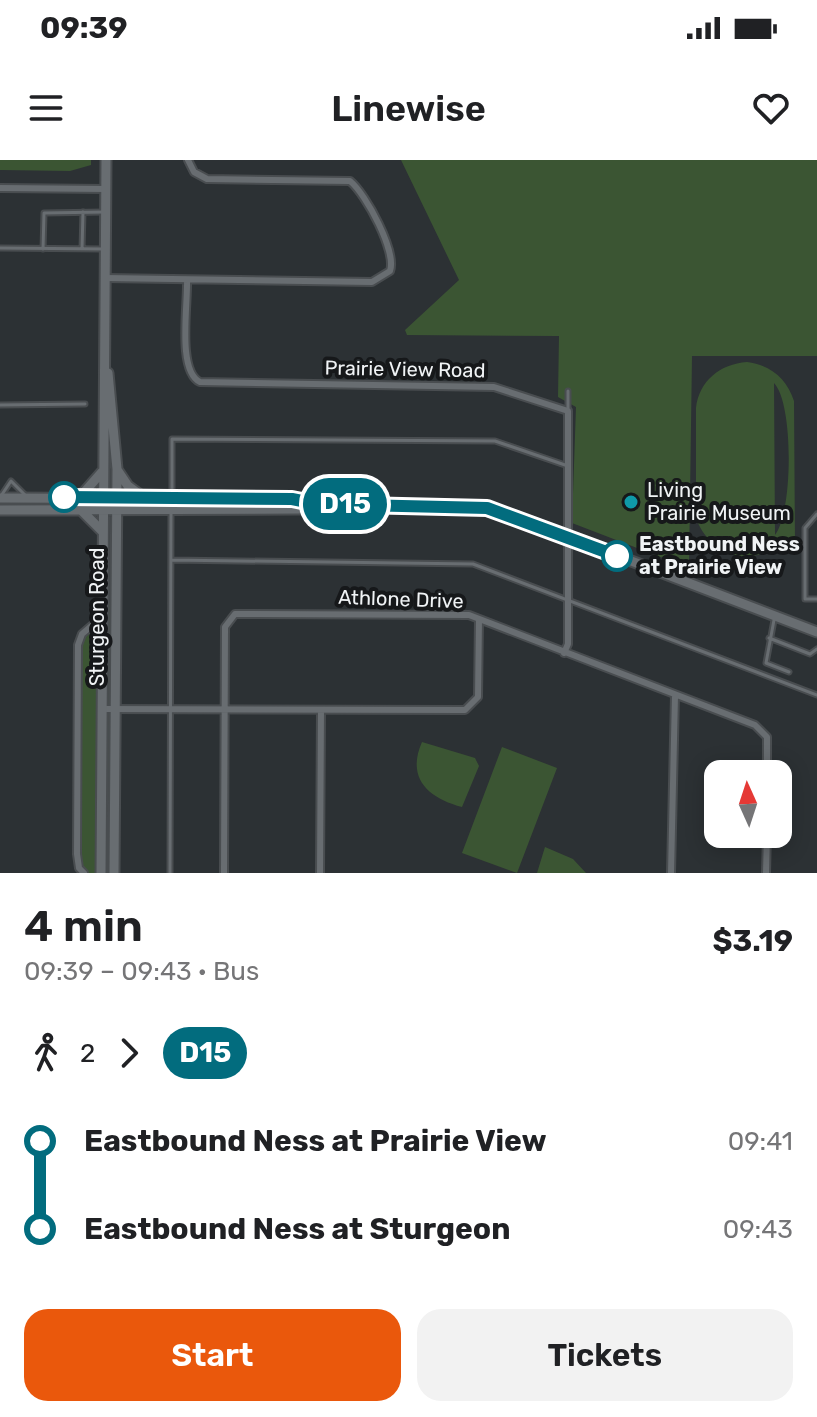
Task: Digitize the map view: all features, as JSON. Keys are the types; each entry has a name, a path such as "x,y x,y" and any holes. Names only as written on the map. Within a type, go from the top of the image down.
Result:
{"main road":[{"name":"Sturgeon Road","path":"101,873 106,160"},
{"name":"Sturgeon Road","path":"105,362 116,430 117,469 114,873"},
{"path":"80,497 104,469"},
{"path":"117,469 128,486 143,497"},
{"path":"0,498 116,496 474,506 513,515 817,632"},
{"path":"0,510 299,509 317,504"},
{"path":"80,509 103,533"}],"street":[{"path":"105,278 372,282 387,276 393,260 361,192 350,181 207,179 194,172 188,160"},
{"path":"0,188 106,189"},
{"name":"Prairie View Road","path":"187,280 186,364 192,379 200,382 494,387 568,411"},
{"path":"564,653 568,644 568,411"},
{"name":"Athlone Drive","path":"224,873 225,627 235,614 433,613 479,619 760,729 767,737 767,760"},
{"name":"Sturgeon Road","path":"84,873 79,868 77,854 78,645 82,634 103,616"},
{"path":"102,709 465,710 478,697 479,619"},
{"path":"671,873 675,695"},
{"path":"320,873 321,710"},
{"path":"766,873 767,848"}],"lane":[{"path":"82,249 83,212"},
{"path":"43,249 44,213 105,212"},
{"path":"0,248 105,249"},
{"path":"568,391 568,411"},
{"path":"0,405 85,404"},
{"path":"172,497 172,439 495,441 568,466"},
{"path":"0,498 11,481 30,498"},
{"path":"170,873 171,509"},
{"path":"817,514 805,528 805,599 817,599"},
{"path":"171,560 473,564 817,695"},
{"path":"776,616 766,663 789,672"},
{"path":"769,638 810,654 817,651"}],"green space":[{"path":"0,160 91,160 91,165 70,171 0,170"},
{"name":"Living Prairie Museum","path":"401,160 817,160 817,356 692,356 689,568 572,523 576,407 558,397 559,336 407,335 405,330 459,280"},
{"path":"747,362 771,370 787,386 794,401 795,544 786,544 785,536 762,554 749,556 723,551 703,532 696,518 698,398 712,376 737,363","holes":["774,383 781,395 788,434 788,482 781,523 775,535"]},
{"path":"103,603 115,603 114,873 84,873 79,868 78,645 82,634 102,616"},
{"path":"422,742 475,758 479,766 462,807 439,798 423,785 417,766"},
{"path":"502,747 557,768 517,873 462,853"},
{"path":"545,847 573,859 586,873 537,873"}],"bus line":[{"name":"D15","path":"64,497 292,499 317,504 474,506 513,515 617,556"}],"place":[{"name":"Living Prairie Museum","path":"631,502"},
{"name":"Eastbound Ness at Prairie View","path":"617,556"}]}
